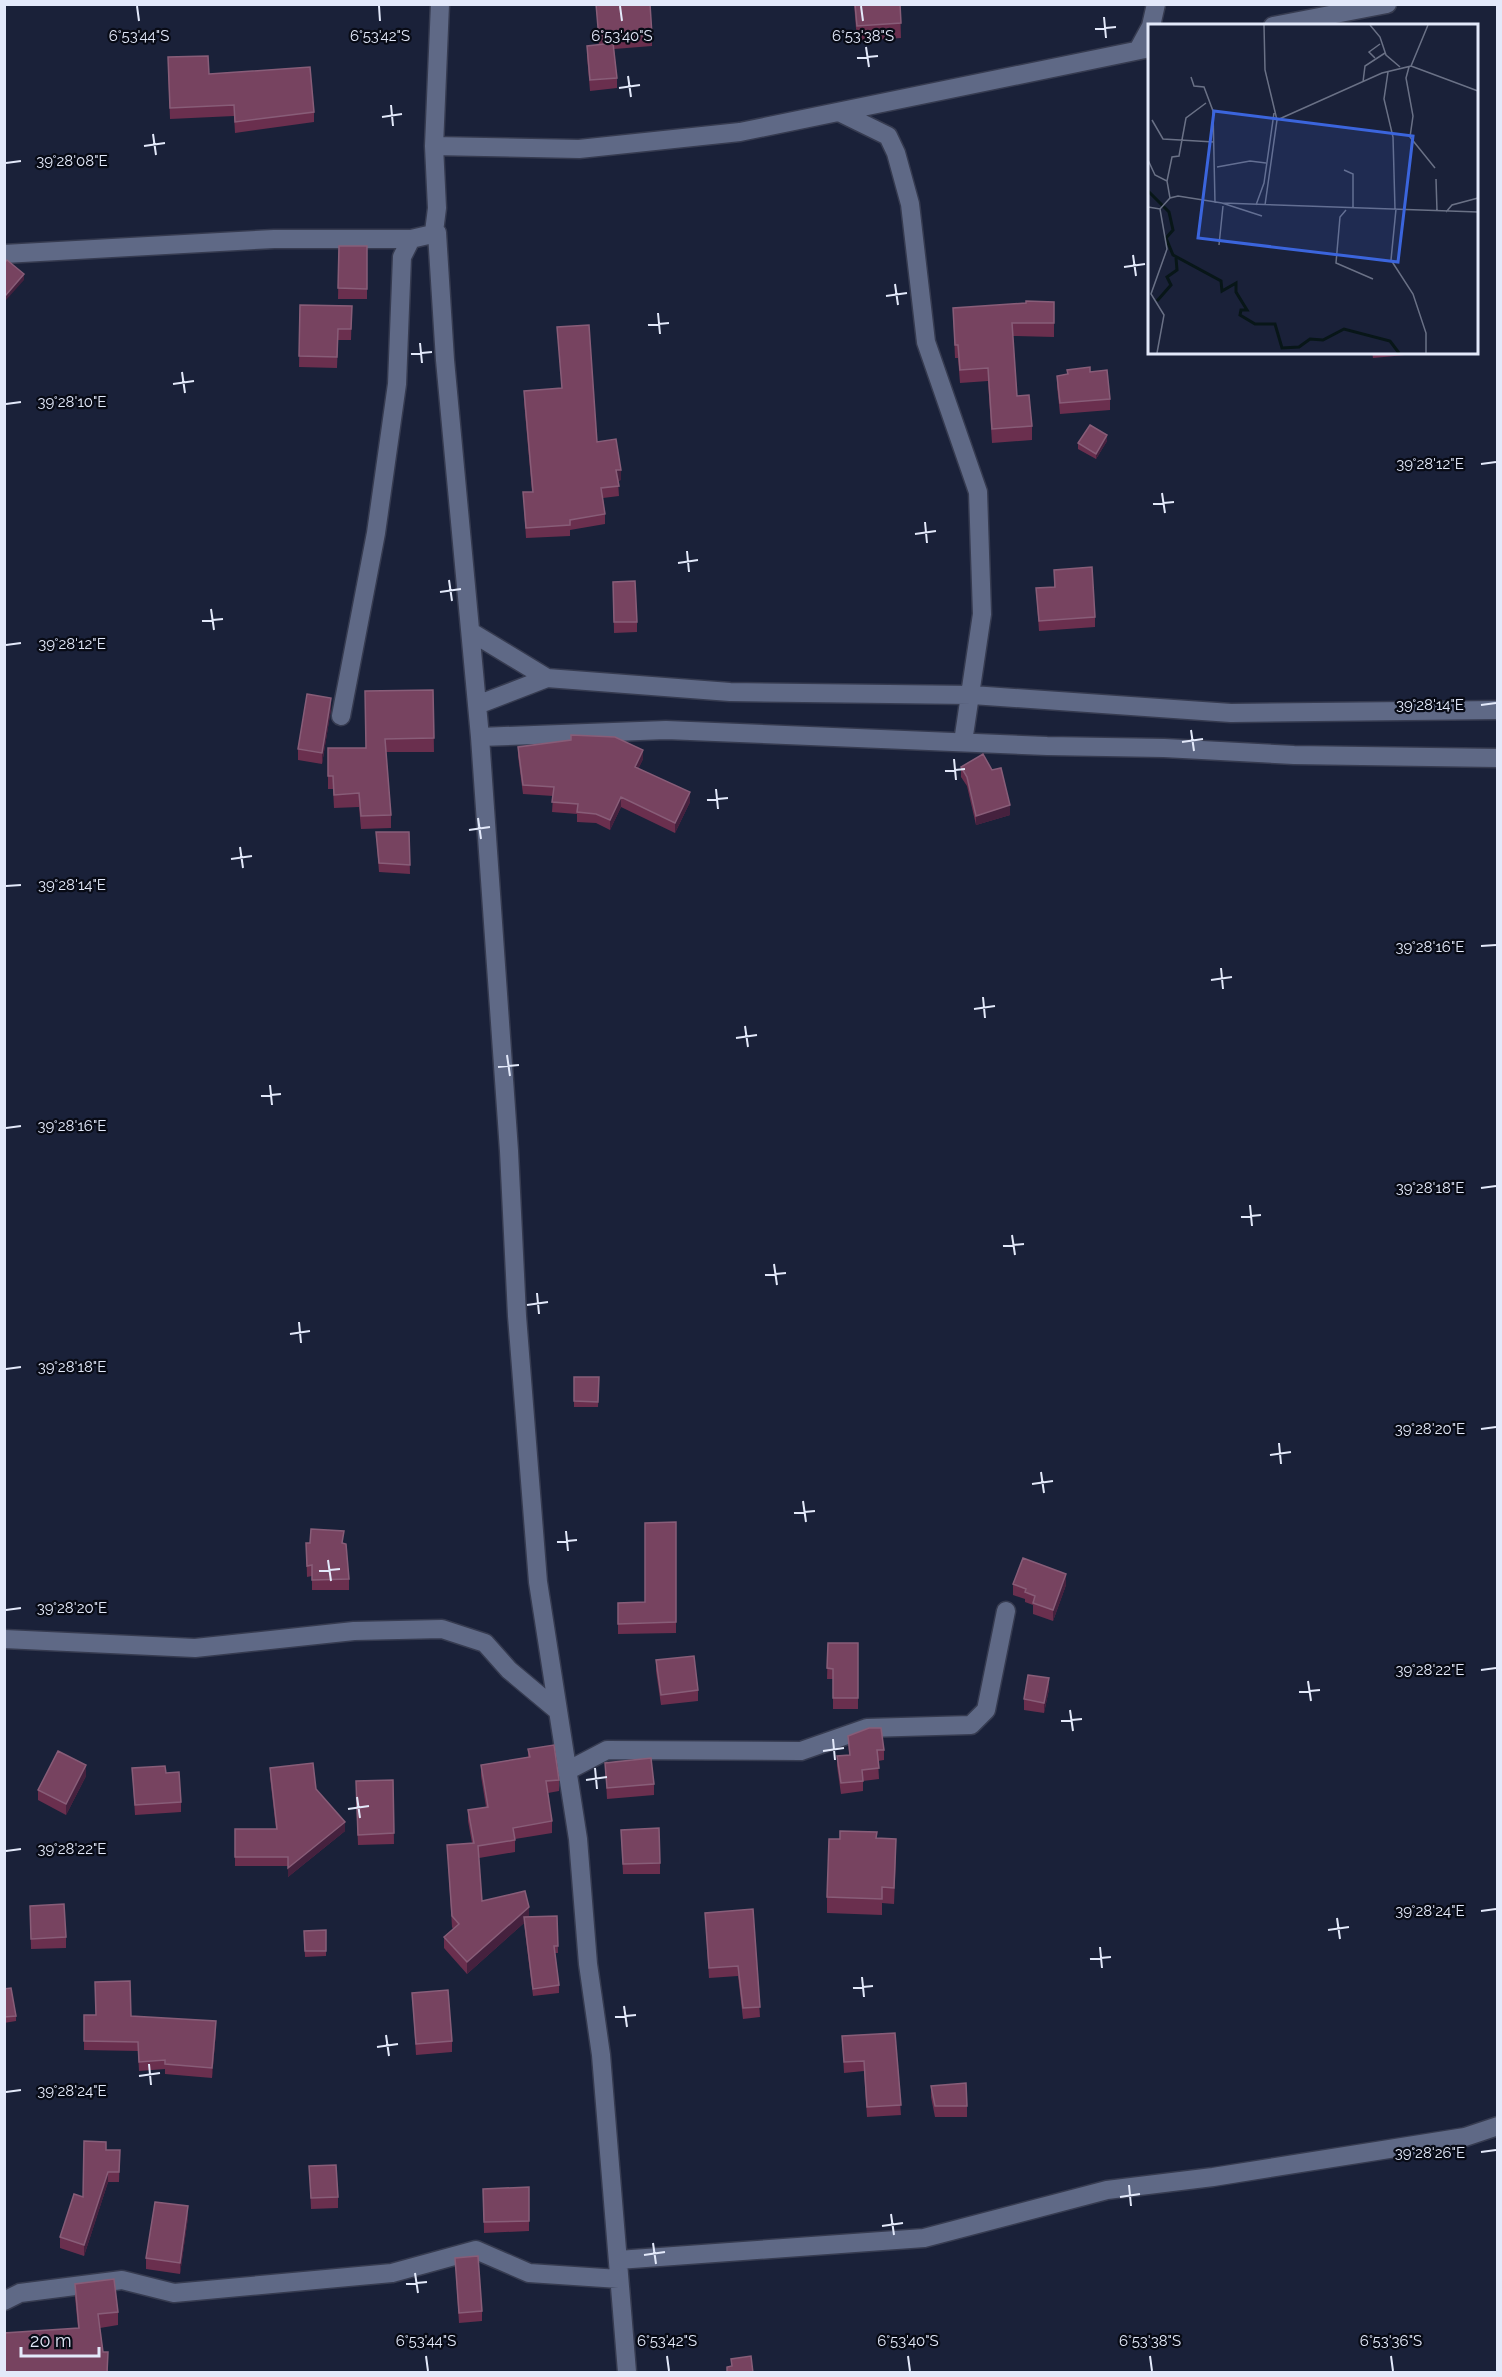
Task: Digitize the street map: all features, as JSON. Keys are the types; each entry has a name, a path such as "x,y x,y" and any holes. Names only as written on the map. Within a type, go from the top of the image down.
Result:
{"street":[{"path":"440,4 434,146 437,208 435,232 437,233 444,360 480,737 509,1151 517,1316 535,1547 538,1582 578,1839 588,1964 602,2055 627,2373"},
{"path":"1151,24 1156,4"},
{"path":"1283,24 1387,4"},
{"path":"434,146 579,148 740,132 1144,49 1148,34"},
{"path":"841,112 888,136 896,153 910,204 926,342 978,492 982,614 972,695 963,742"},
{"path":"4,254 274,239 411,239 437,233"},
{"path":"341,716 376,533 397,384 402,257 411,239"},
{"path":"471,632 547,678"},
{"path":"477,705 547,678 730,692 972,695 1231,713 1497,710"},
{"path":"480,737 666,730 1164,748 1294,755 1497,760"},
{"path":"567,1772 606,1750 801,1751 867,1728 971,1725 986,1710 1006,1611"},
{"path":"4,1639 195,1648 354,1631 442,1629 485,1643 509,1670 558,1711"},
{"path":"618,2260 924,2238 1107,2190 1213,2177 1465,2137 1497,2126"},
{"path":"4,2301 20,2293 122,2280 174,2293 392,2273 476,2250 529,2273 619,2279"}],"building":[{"path":"596,4 650,4 652,35 599,39"},
{"path":"855,4 900,4 901,23 857,26"},
{"path":"613,43 617,78 590,80 587,46"},
{"path":"208,56 209,74 310,67 314,112 235,122 234,105 170,108 168,57"},
{"path":"339,246 367,246 367,289 338,288"},
{"path":"7,260 24,274 6,295 4,293 4,263"},
{"path":"1026,301 1054,302 1054,323 1012,323 1017,396 1029,395 1032,426 992,429 988,368 960,370 958,345 955,345 953,308 1026,303"},
{"path":"300,305 352,306 351,329 338,329 337,357 299,356"},
{"path":"589,325 597,442 616,439 621,470 616,470 619,486 601,488 605,514 570,520 570,525 526,528 523,492 533,492 524,391 562,388 557,327"},
{"path":"1090,367 1090,372 1107,370 1110,399 1060,403 1057,376 1068,374 1067,370"},
{"path":"1090,425 1107,435 1096,454 1078,443"},
{"path":"1092,567 1095,617 1039,621 1036,588 1055,587 1054,570"},
{"path":"635,581 637,622 614,622 613,582"},
{"path":"433,690 434,738 385,739 391,815 361,816 359,793 334,795 333,776 328,776 328,748 366,748 365,691"},
{"path":"307,694 331,698 322,753 298,749"},
{"path":"571,735 615,737 643,750 635,767 690,792 675,823 621,797 610,820 596,814 577,812 578,804 552,802 554,787 523,785 518,747 571,740"},
{"path":"983,754 992,770 1001,768 1010,805 976,816 967,777 961,767"},
{"path":"376,832 409,832 410,865 379,863"},
{"path":"574,1377 599,1377 598,1402 574,1401"},
{"path":"676,1522 676,1622 618,1624 618,1603 645,1602 645,1523"},
{"path":"311,1529 344,1531 342,1543 346,1544 349,1579 312,1580 312,1565 307,1566 306,1543 310,1543"},
{"path":"1023,1558 1066,1574 1053,1610 1033,1603 1035,1596 1025,1592 1026,1589 1013,1584"},
{"path":"828,1643 858,1643 858,1698 833,1698 833,1669 827,1668"},
{"path":"694,1656 698,1690 661,1695 656,1660"},
{"path":"1028,1675 1049,1678 1044,1703 1024,1699"},
{"path":"869,1728 881,1728 884,1750 877,1750 879,1768 862,1770 863,1781 841,1783 837,1756 850,1755 848,1736"},
{"path":"554,1745 559,1780 546,1781 552,1821 513,1828 515,1840 478,1846 482,1901 525,1891 529,1907 467,1962 444,1937 459,1924 452,1916 447,1845 474,1843 468,1810 488,1807 481,1765 530,1757 528,1749"},
{"path":"58,1751 86,1765 66,1804 38,1790"},
{"path":"651,1758 654,1784 607,1788 605,1763"},
{"path":"313,1763 316,1789 345,1822 288,1868 288,1857 235,1857 235,1829 277,1829 270,1768"},
{"path":"165,1766 166,1773 179,1772 181,1802 135,1805 132,1768"},
{"path":"393,1780 394,1833 358,1835 356,1781"},
{"path":"659,1828 660,1863 623,1864 621,1830"},
{"path":"840,1831 877,1832 876,1838 896,1839 894,1888 882,1887 882,1899 827,1897 829,1839 840,1839"},
{"path":"64,1904 66,1937 31,1939 30,1906"},
{"path":"753,1909 760,2007 743,2008 738,1966 709,1968 705,1913"},
{"path":"557,1916 558,1946 554,1946 559,1985 533,1989 524,1917"},
{"path":"326,1930 326,1951 305,1951 304,1931"},
{"path":"130,1981 131,2016 216,2021 212,2068 165,2064 165,2060 139,2062 138,2042 84,2041 84,2015 96,2015 95,1982"},
{"path":"11,1988 16,2016 4,2017 4,1989"},
{"path":"448,1990 452,2041 416,2044 412,1993"},
{"path":"895,2033 901,2105 867,2107 864,2061 844,2062 842,2036"},
{"path":"966,2083 967,2106 935,2106 931,2086"},
{"path":"84,2141 106,2142 106,2150 120,2150 119,2172 108,2172 84,2245 60,2237 74,2194 83,2197"},
{"path":"336,2165 338,2197 311,2198 309,2166"},
{"path":"529,2187 529,2221 484,2222 483,2189"},
{"path":"155,2202 188,2206 180,2263 146,2258"},
{"path":"478,2256 482,2311 459,2313 455,2258"},
{"path":"114,2279 118,2312 98,2314 103,2352 108,2352 107,2373 4,2373 4,2333 79,2328 75,2284"},
{"path":"751,2356 753,2373 727,2373 727,2367 732,2366 731,2359"}]}
